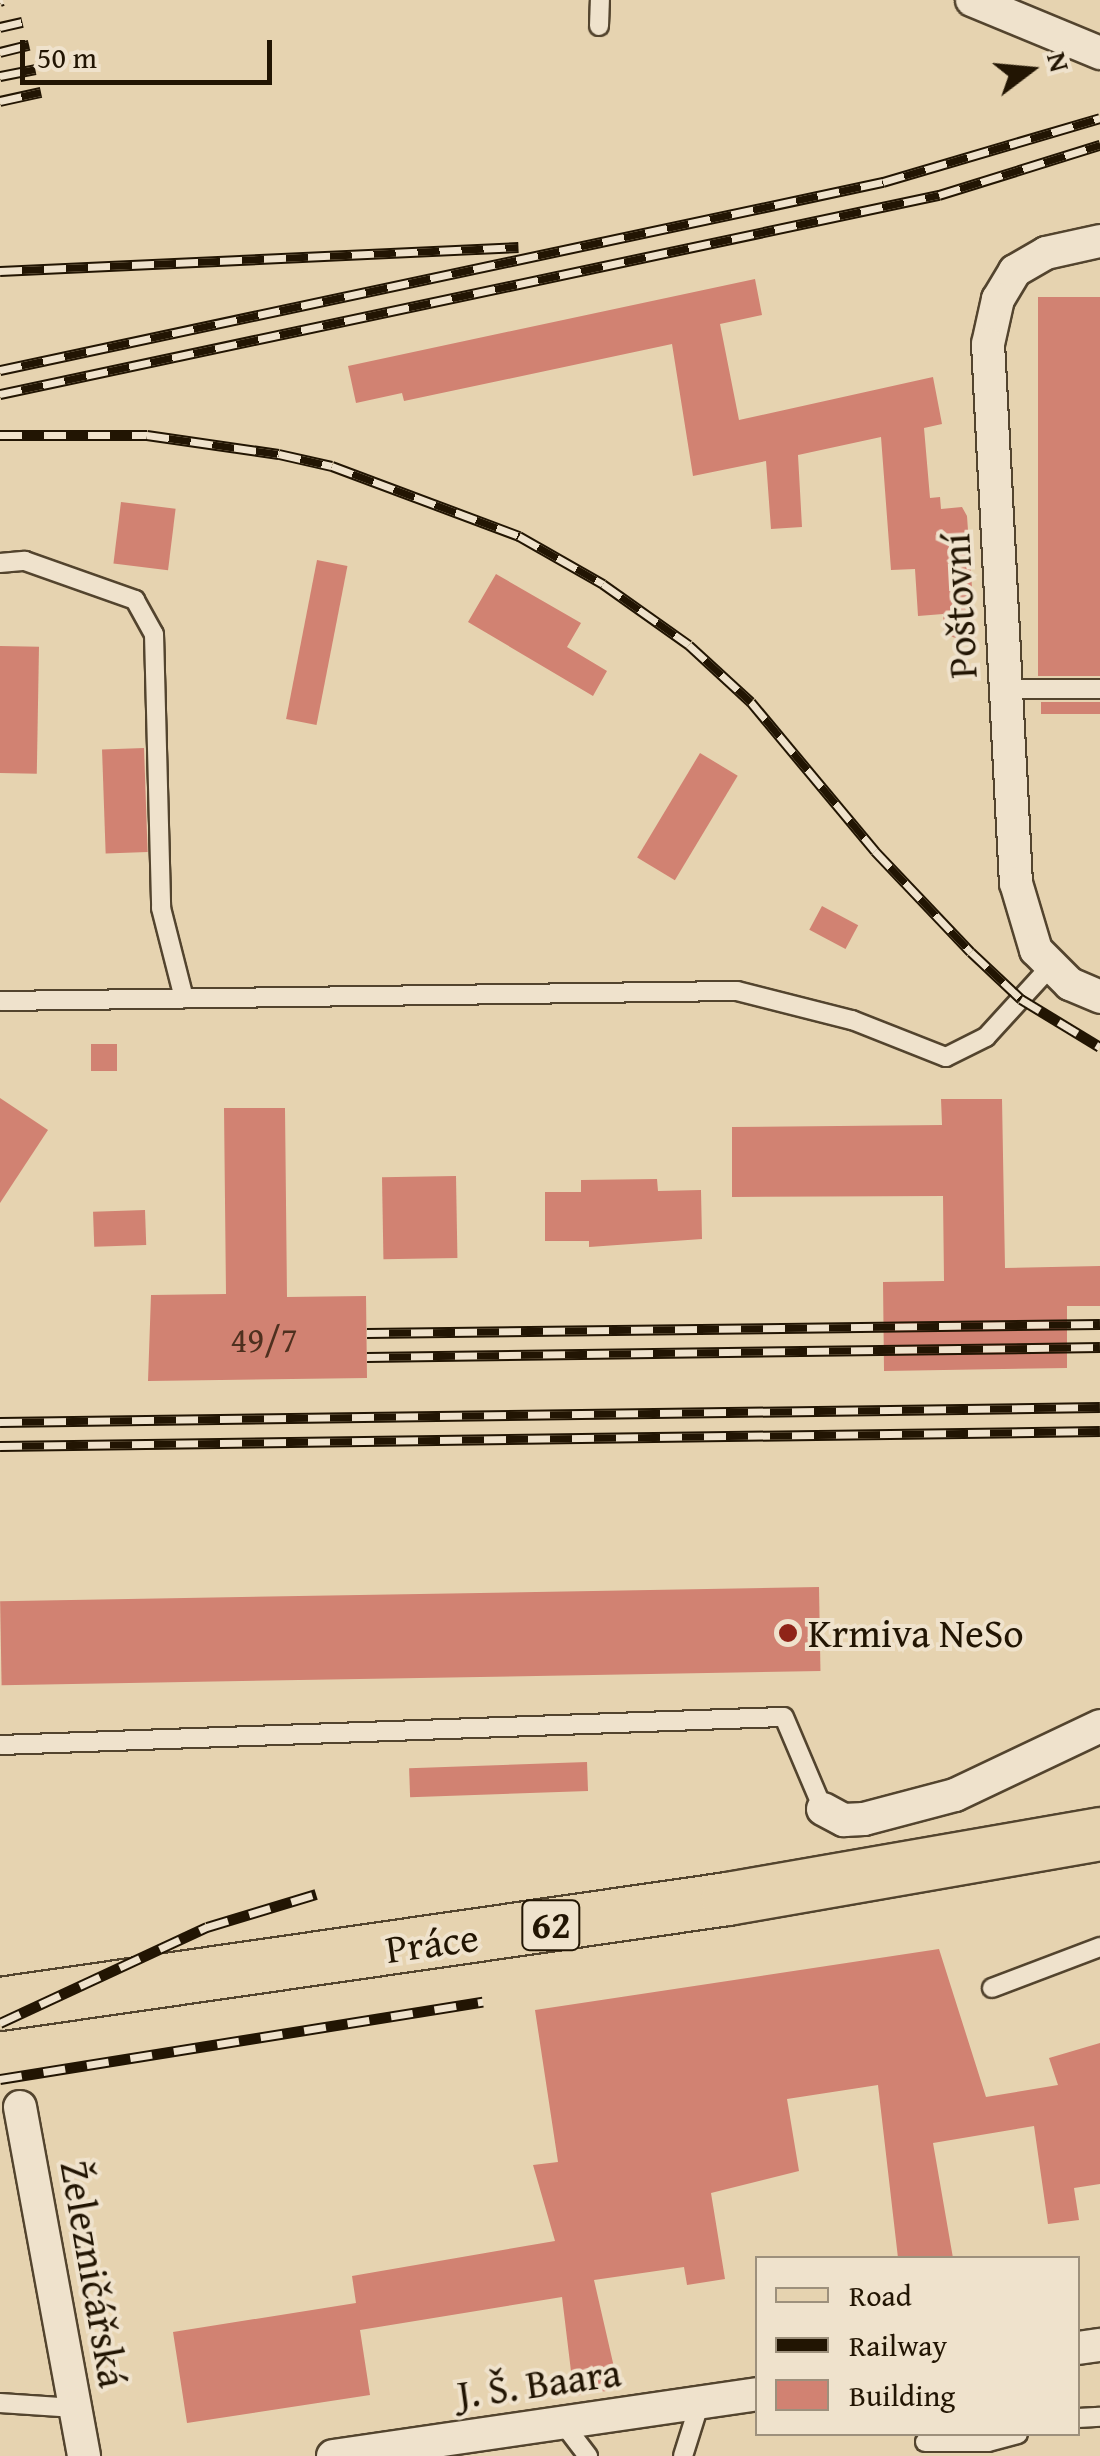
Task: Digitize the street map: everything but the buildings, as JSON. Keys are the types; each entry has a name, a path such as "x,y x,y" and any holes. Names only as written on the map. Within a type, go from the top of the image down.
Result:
{"main road":[{"name":"Práce","path":"0,2004 728,1899 1100,1834"}],"street":[{"path":"972,0 1100,53"},
{"name":"Poštovní","path":"1049,968 1036,950 1016,883 988,344 998,300 1015,271 1046,253 1100,241"},
{"path":"1049,968 1100,997"},
{"path":"823,1809 844,1820 864,1819 940,1799 1100,1726"},
{"name":"Železničářská","path":"20,2107 84,2456"},
{"name":"J. Š. Baara","path":"333,2456 755,2394"}],"lane":[{"path":"598,26 600,0"},
{"path":"0,563 25,560 135,600 154,634 161,908 184,998"},
{"path":"1006,689 1100,689"},
{"path":"0,1001 738,991 852,1020 946,1057 986,1037 1049,968"},
{"path":"0,1745 784,1717 823,1809"},
{"path":"992,1988 1100,1948"},
{"path":"683,2456 700,2402"},
{"path":"0,2403 76,2408"},
{"path":"562,2422 588,2456"},
{"path":"925,2442 988,2442 1010,2436"}],"railway":[{"path":"0,27 22,22"},
{"path":"0,52 29,45"},
{"path":"0,76 35,69"},
{"path":"0,101 41,92"},
{"path":"0,370 883,182 1100,118"},
{"path":"0,394 939,195 1100,145"},
{"path":"0,271 518,247"},
{"path":"0,435 147,435 279,454 332,466 519,536 603,584 689,645 751,702 875,851 971,952 1021,999 1100,1047"},
{"path":"367,1333 1100,1324"},
{"path":"367,1357 1100,1347"},
{"path":"0,1422 1100,1407"},
{"path":"0,1446 1100,1431"},
{"path":"0,2023 207,1927 316,1894"},
{"path":"0,2079 483,2002"}],"place":[{"name":"Krmiva NeSo","path":"788,1633"}]}
